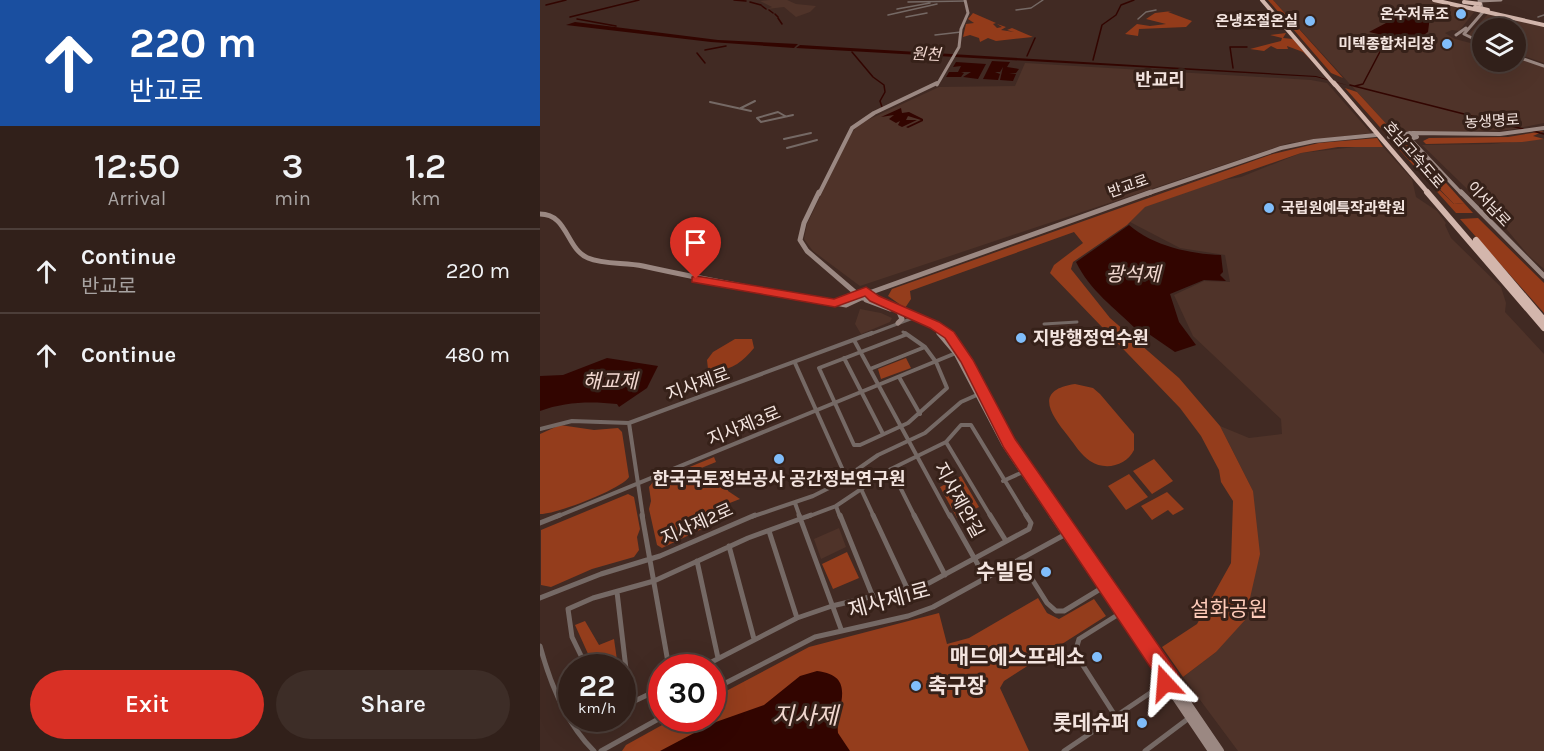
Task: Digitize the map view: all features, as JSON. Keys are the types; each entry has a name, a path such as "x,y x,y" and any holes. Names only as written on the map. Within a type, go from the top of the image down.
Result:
{"highway":[{"name":"호남고속도로","path":"1264,0 1544,320"},
{"name":"호남고속도로","path":"1264,0 1544,328"},
{"path":"1434,0 1484,11"},
{"path":"1442,0 1484,11 1544,21"},
{"path":"1453,0 1481,1"},
{"path":"1530,303 1544,316"}],"street":[{"path":"1016,10 1031,8 1043,0"},
{"path":"1484,11 1481,1 1501,0"},
{"path":"897,9 965,1 968,13 956,54 936,86 867,117 852,128 804,223 800,240 807,251 863,294 913,318 945,337 1102,588 1220,751"},
{"path":"908,2 935,3"},
{"path":"888,15 936,6 935,3"},
{"path":"906,7 920,15"},
{"path":"1138,19 1140,14 1156,10"},
{"path":"1472,40 1454,36 1484,11"},
{"path":"1464,37 1484,11"},
{"path":"906,17 927,13"},
{"path":"935,35 961,32"},
{"path":"944,34 948,39"},
{"path":"1526,59 1544,65"},
{"path":"741,108 755,101"},
{"path":"710,102 751,111"},
{"path":"785,116 778,112 757,118 761,122 793,115"},
{"name":"농생명로","path":"1408,136 1523,132 1542,128"},
{"path":"784,139 811,133"},
{"name":"농생명로","path":"1408,136 1416,138 1440,135"},
{"name":"반교로","path":"863,294 1281,148 1314,141 1377,136"},
{"path":"1388,136 1408,136"},
{"name":"이서남로","path":"1408,136 1514,248 1544,276"},
{"name":"이서남로","path":"1416,138 1419,147"},
{"path":"787,148 818,140"},
{"path":"540,214 547,214 560,221 569,239 586,258 660,269 696,279 835,303 845,303 863,294 926,321 950,335 957,344 980,393 1023,472 1168,681 1189,718 1212,751"},
{"name":"반교로","path":"863,294 907,278"},
{"path":"878,299 878,291 886,285"},
{"path":"898,323 902,319 899,312"},
{"name":"지사제로","path":"540,429 556,422 572,420 610,425 629,423 913,318"},
{"path":"1044,324 1077,322"},
{"path":"904,333 925,348 936,362 947,387 920,414 860,445 854,445 819,368 904,333"},
{"path":"854,340 917,456"},
{"path":"870,369 925,348"},
{"name":"지사제3로","path":"540,523 957,353"},
{"path":"844,358 882,433"},
{"path":"795,363 846,477"},
{"path":"898,377 920,414"},
{"name":"지사제2로","path":"540,598 600,574 651,560 735,521 795,503 846,477 878,455 926,434 961,402 980,393"},
{"path":"629,423 667,654"},
{"name":"지사제안길","path":"580,654 572,637 568,609 654,581 729,546 836,506 891,469 946,442 961,425 971,425 1003,481 1031,523 1029,529 945,575 908,590 832,606 796,618 726,654"},
{"name":"지사제안길","path":"946,442 1006,541"},
{"name":"지사제안길","path":"917,456 974,559"},
{"path":"891,469 945,575"},
{"path":"1003,481 1023,472"},
{"path":"861,489 908,590"},
{"path":"795,503 841,629"},
{"path":"836,506 873,597"},
{"path":"769,531 796,618"},
{"name":"제사제1로","path":"726,683 795,646 841,629 908,616 958,596 1067,533"},
{"path":"729,546 754,639"},
{"path":"974,559 986,579"},
{"path":"1020,560 1047,603 1056,611 1064,611 1102,588"},
{"path":"697,561 717,654"},
{"path":"617,592 624,654"},
{"path":"1116,717 1075,652 1079,639 1120,614"},
{"path":"540,646 546,667 558,692"},
{"path":"1064,751 1168,681"},
{"path":"1145,751 1189,718"},
{"path":"601,751 648,725"},
{"path":"578,732 583,741 594,751"}],"shaded area":[{"path":"787,0 796,4 816,6 810,12 796,17 784,7 767,9 772,7 760,1"},
{"path":"1268,0 1273,0 1343,78 1331,73"},
{"path":"1273,0 1429,0 1475,11 1459,31 1452,30 1445,33 1455,39 1472,43 1472,72 1526,72 1526,61 1544,67 1544,123 1509,130 1422,132 1392,130"},
{"path":"1172,11 1168,12 1192,21 1186,27 1139,29 1138,36 1125,34 1137,24 1150,26 1166,24 1146,19 1155,13"},
{"path":"973,13 996,23 993,24 997,28 1002,27 997,24 1006,27 1001,30 1014,32 1007,30 1012,28 1033,37 996,41 988,38 980,42 979,38 970,35 963,37 966,24 974,23 968,19"},
{"path":"1488,14 1505,18 1484,18"},
{"path":"1526,23 1544,27 1544,63 1526,57"},
{"path":"1286,33 1283,38 1293,39 1315,64 1303,52 1287,46 1288,49 1277,49 1271,46 1264,51 1250,49 1281,41 1282,38 1270,35"},
{"path":"1025,63 1311,80 1327,83 1371,133 1289,143 860,286 813,251 804,239 807,224 850,135 859,124 939,87 1015,86"},
{"path":"1544,139 1544,269 1529,256 1498,219 1422,145 1491,144"},
{"path":"1373,145 1383,147 1412,179 1416,197 1437,211 1446,223 1451,238 1501,287 1506,303 1505,312 1544,354 1544,751 1238,751 1183,677 1216,652 1253,491 1220,426 1249,438 1282,434 1281,419 1193,336 1174,295 1204,281 1230,282 1225,255 1180,248 1130,222 1144,207 1218,181 1241,177 1301,153"},
{"path":"1410,145 1411,150 1403,151 1420,170 1429,169 1434,175 1425,176 1454,204 1464,203 1473,213 1456,213 1396,146"},
{"path":"1478,218 1544,283 1544,313 1460,219"},
{"path":"860,309 881,313 892,318 890,322 861,334 855,324"},
{"path":"735,339 752,339 754,348 734,366 722,370 708,369 707,360 713,352"},
{"path":"839,528 846,547 821,559 814,539"}],"green space":[{"path":"1345,88 1357,92 1392,130 1392,133 1386,134"},
{"path":"1544,131 1533,136 1544,139 1522,142 1426,144 1423,141 1429,138 1508,137"},
{"name":"설화공원","path":"1377,138 1383,147 1338,147 1301,153 1145,207 1127,225 1073,262 1071,269 1110,318 1179,378 1220,426 1253,491 1260,554 1245,620 1216,652 1183,677 1162,647 1197,624 1231,563 1233,501 1221,482 1219,470 1201,436 1180,408 1050,273 1054,265 1083,243 1074,232 910,291 911,299 905,308 888,296 892,289 1273,154 1319,143"},
{"path":"1410,145 1464,203 1454,204 1402,150 1410,150"},
{"path":"906,358 911,368 881,379 878,369"},
{"path":"1075,384 1093,388 1134,434 1134,450 1126,460 1108,466 1090,461 1078,450 1056,420 1049,404 1050,398 1062,387"},
{"path":"560,425 594,430 618,428 622,432 629,477 614,488 587,500 540,514 540,434"},
{"path":"714,457 716,462 689,473 691,482 722,470 728,491 740,499 722,506 725,518 662,548 657,545 649,509 651,501 649,487 653,482"},
{"path":"1154,459 1173,481 1152,494 1133,471"},
{"path":"1129,474 1148,497 1126,510 1108,486"},
{"path":"961,476 979,507 957,518 940,487"},
{"path":"1167,492 1184,509 1173,515 1168,510 1152,520 1141,506"},
{"path":"628,494 634,497 640,529 637,537 639,550 634,557 592,569 551,587 541,585 541,530"},
{"path":"847,552 859,578 833,589 822,564"},
{"path":"1038,598 1047,613 1059,619 1094,599 1106,616 1004,681 1000,688 1029,751 622,751 626,745 650,732 726,732 726,691 809,647 939,613 947,644 969,638"},
{"path":"585,621 599,645 614,639 616,654 588,654 575,625"}],"water":[{"path":"1418,11 1430,16 1428,32 1418,39 1419,43 1369,32 1386,23 1390,16"},
{"path":"575,22 718,40 798,44 794,48 711,42 566,25"},
{"name":"원천","path":"800,45 1316,76 1350,86 1316,77 796,48"},
{"path":"992,61 1010,62 1007,67 1019,69 1016,73 1009,73 1016,74 1013,81 1000,80 1003,67 1000,72 995,72 1000,74 998,80 983,79"},
{"path":"956,62 986,64 978,79 963,77 971,72 961,72 964,73 961,77 946,77 949,72 958,72 961,66 953,67"},
{"path":"901,108 902,113 909,112 923,121 908,128 906,127 921,120 908,116 906,120 917,120 902,127 898,125 900,121 896,123 889,119 894,115 881,117"},
{"name":"광석제","path":"1129,225 1149,238 1172,248 1221,255 1223,272 1220,275 1226,281 1204,280 1170,294 1179,322 1196,345 1175,352 1143,330 1137,330 1088,282 1076,262"},
{"name":"해교제","path":"607,358 658,366 647,388 619,407 617,404 577,403 540,411 540,376 563,375"},
{"name":"지사제","path":"817,671 830,674 838,679 842,694 838,733 850,751 660,751 696,732 726,732 726,718 764,705 800,676"}],"waterway":[{"path":"546,5 566,0"},
{"path":"570,17 639,0"},
{"path":"734,0 746,1"},
{"path":"1093,60 1102,25 1116,15 1121,5 1134,0"},
{"path":"750,2 761,5"},
{"path":"762,6 766,9"},
{"path":"769,10 773,13"},
{"path":"775,14 778,17"},
{"path":"778,18 782,24"},
{"path":"577,19 616,26"},
{"path":"1027,56 1035,38"},
{"path":"1355,86 1363,84 1384,44 1418,43"},
{"path":"705,50 726,46"},
{"path":"1233,68 1230,47 1247,47"},
{"path":"852,52 873,77 884,85 885,92 880,101 882,107"},
{"path":"697,53 705,63"},
{"path":"1350,85 1523,129"},
{"path":"1533,131 1544,134"}],"tunnel":[{"path":"1284,29 1294,29"}],"place":[{"name":"온수저류조","path":"1461,14"},
{"name":"온냉조절온실","path":"1310,21"},
{"name":"미텍종합처리장","path":"1447,44"},
{"name":"국립원예특작과학원","path":"1269,208"},
{"name":"지방행정연수원","path":"1021,338"},
{"name":"한국국토정보공사 공간정보연구원","path":"779,459"},
{"name":"수빌딩","path":"1046,572"},
{"name":"매드에스프레소","path":"1097,657"},
{"name":"축구장","path":"916,686"},
{"name":"롯데슈퍼","path":"1142,723"}],"district":[{"name":"반교리","path":"1160,80"}],"route":[{"path":"696,279 835,303 857,296 859,292 868,291 874,298 935,325 950,335 967,360 1010,444 1170,679 1165,683"}]}
